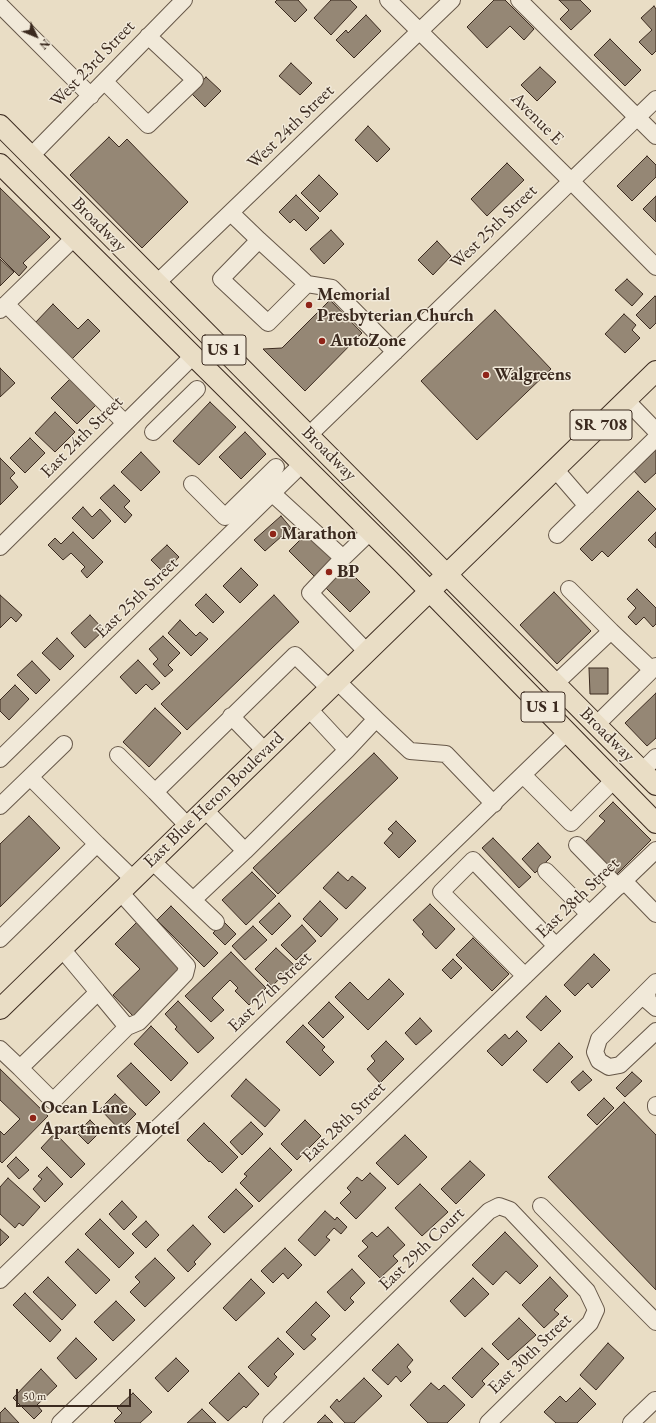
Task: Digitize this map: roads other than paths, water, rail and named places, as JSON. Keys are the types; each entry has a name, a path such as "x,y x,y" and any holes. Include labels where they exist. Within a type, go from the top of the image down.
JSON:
{"main road":[{"name":"Broadway","path":"0,125 597,724 649,764 656,785"},
{"name":"Broadway","path":"0,164 430,592 656,823"},
{"name":"SR 708","path":"430,592 656,371"},
{"name":"East Blue Heron Boulevard","path":"0,1009 430,592"}],"street":[{"name":"West 23rd Street","path":"31,156 184,0"},
{"name":"Avenue E","path":"388,0 656,267"},
{"name":"West 24th Street","path":"157,283 452,0"},
{"path":"519,0 656,136"},
{"path":"0,5 90,96"},
{"path":"105,82 148,125 195,80 148,36"},
{"name":"West 25th Street","path":"310,435 656,99"},
{"path":"231,213 307,284 332,288 395,352"},
{"path":"74,238 3,307 125,423"},
{"path":"259,240 222,279 268,323 307,284"},
{"name":"East 24th Street","path":"0,547 193,356"},
{"path":"153,432 197,389"},
{"path":"156,392 175,411"},
{"path":"626,400 656,431"},
{"path":"557,535 656,438"},
{"name":"East 25th Street","path":"0,759 302,464"},
{"path":"225,517 276,467"},
{"path":"556,469 587,506"},
{"path":"192,484 236,529"},
{"path":"273,494 343,558"},
{"path":"367,652 310,593 370,532"},
{"path":"569,589 611,630 654,668 597,724"},
{"path":"556,683 611,630"},
{"path":"155,792 295,655 376,719 410,751 446,754 494,804"},
{"path":"309,709 347,750"},
{"path":"231,716 265,751"},
{"path":"193,900 245,851 347,750 376,719"},
{"name":"East 27th Street","path":"0,1280 568,732"},
{"path":"0,806 64,744"},
{"path":"118,755 188,826"},
{"path":"523,775 571,823 614,780"},
{"path":"0,1049 53,1101 127,1027 138,1022 185,974 187,966 97,844 30,777"},
{"path":"205,810 245,851"},
{"path":"0,939 97,844"},
{"path":"577,845 656,914"},
{"name":"East 28th Street","path":"60,1423 656,850"},
{"path":"525,976 440,892 473,860 556,946"},
{"path":"152,861 216,922"},
{"path":"546,871 589,914"},
{"path":"62,949 127,1027"},
{"path":"651,987 648,1001 656,1008"},
{"path":"651,987 599,1039 595,1052 599,1061 609,1067 620,1065 656,1031"},
{"path":"20,1068 98,992"},
{"name":"East 29th Court","path":"271,1423 489,1211 499,1206 510,1210 587,1291 596,1310"},
{"path":"541,1206 656,1322"},
{"name":"East 30th Street","path":"488,1423 590,1323 596,1310"},
{"path":"631,1423 656,1400"}],"place":[{"name":"Memorial Presbyterian Church","path":"309,305"},
{"name":"AutoZone","path":"322,341"},
{"name":"Walgreens","path":"486,375"},
{"name":"Marathon","path":"273,534"},
{"name":"BP","path":"329,572"},
{"name":"Ocean Lane Apartments Motel","path":"33,1118"}]}
